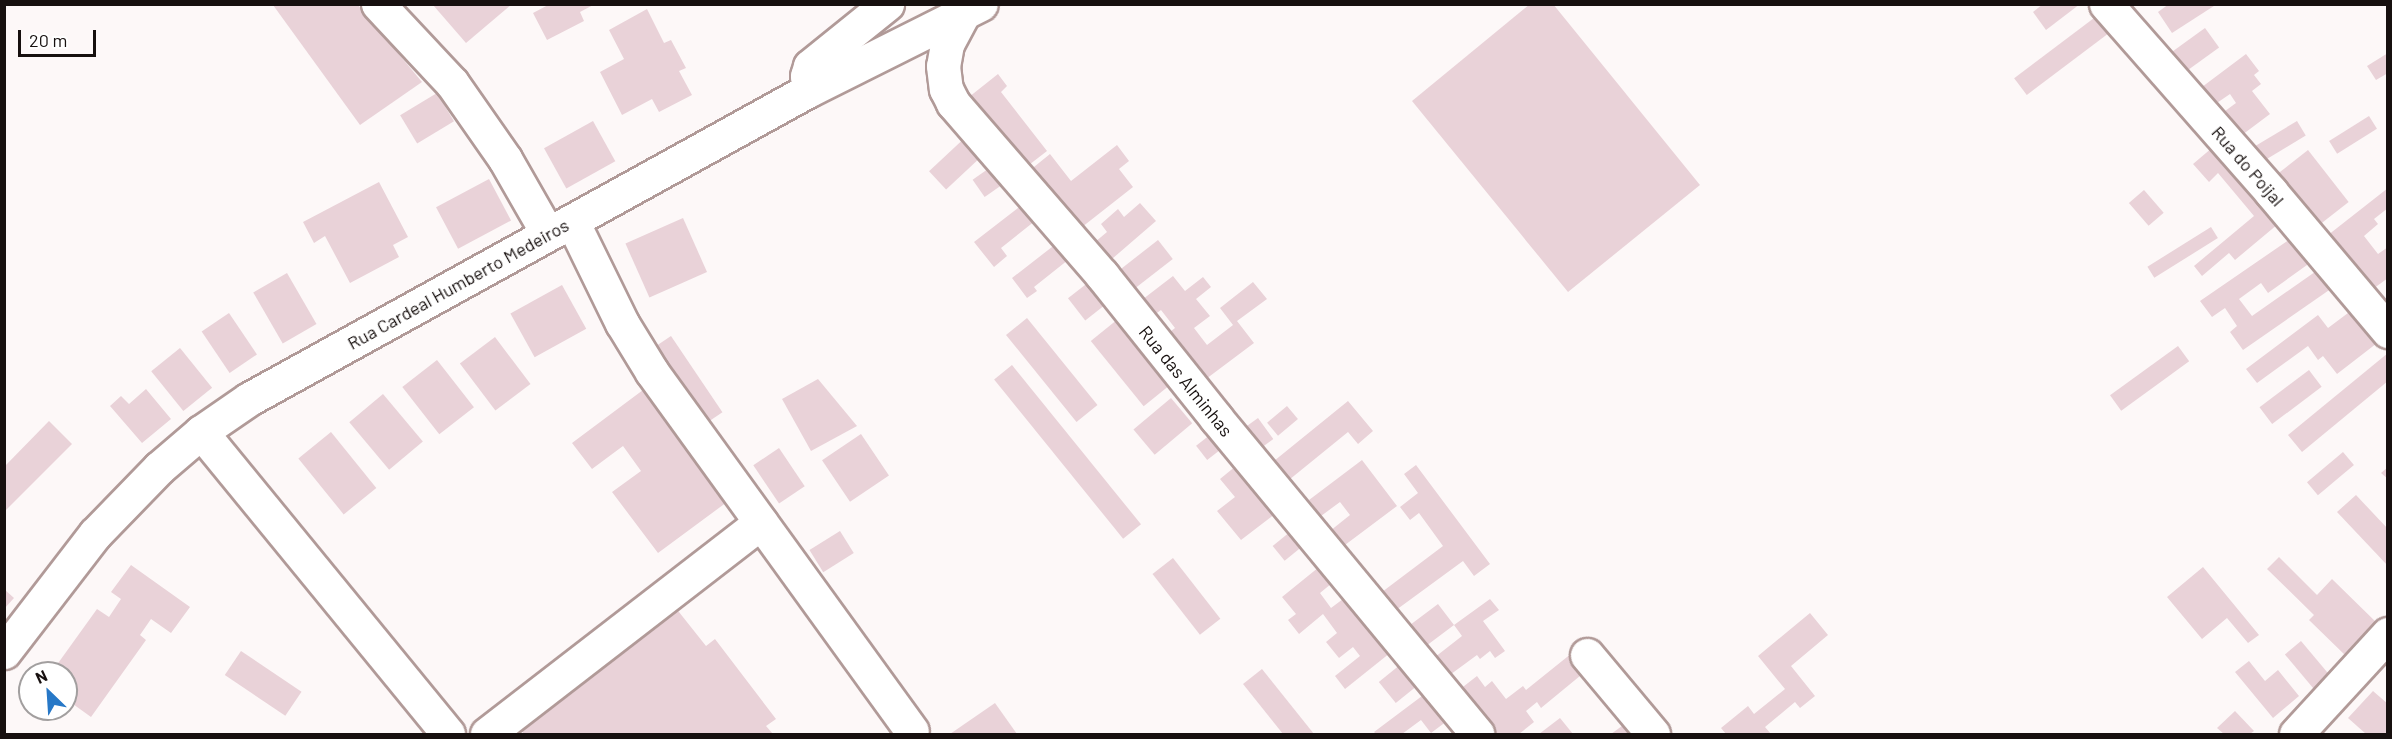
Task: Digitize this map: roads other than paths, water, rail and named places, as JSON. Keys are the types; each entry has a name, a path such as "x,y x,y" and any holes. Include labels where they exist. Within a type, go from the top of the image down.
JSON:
{"street":[{"path":"378,4 452,83 505,159 560,228 652,372 912,731"},
{"name":"Rua do Poijal","path":"2106,4 2271,192 2388,331"},
{"name":"Rua Cardeal Humberto Medeiros","path":"4,652 95,534 159,468 201,432 249,399 809,90 972,9"},
{"name":"Rua das Alminhas","path":"972,9 947,44 943,66 946,89 953,103 1102,275 1216,418 1477,735"},
{"path":"809,90 807,76 810,66 876,13 893,50"},
{"path":"201,432 448,735"},
{"path":"487,735 761,522"},
{"path":"2296,735 2388,634"},
{"path":"1587,655 1653,735"}]}
